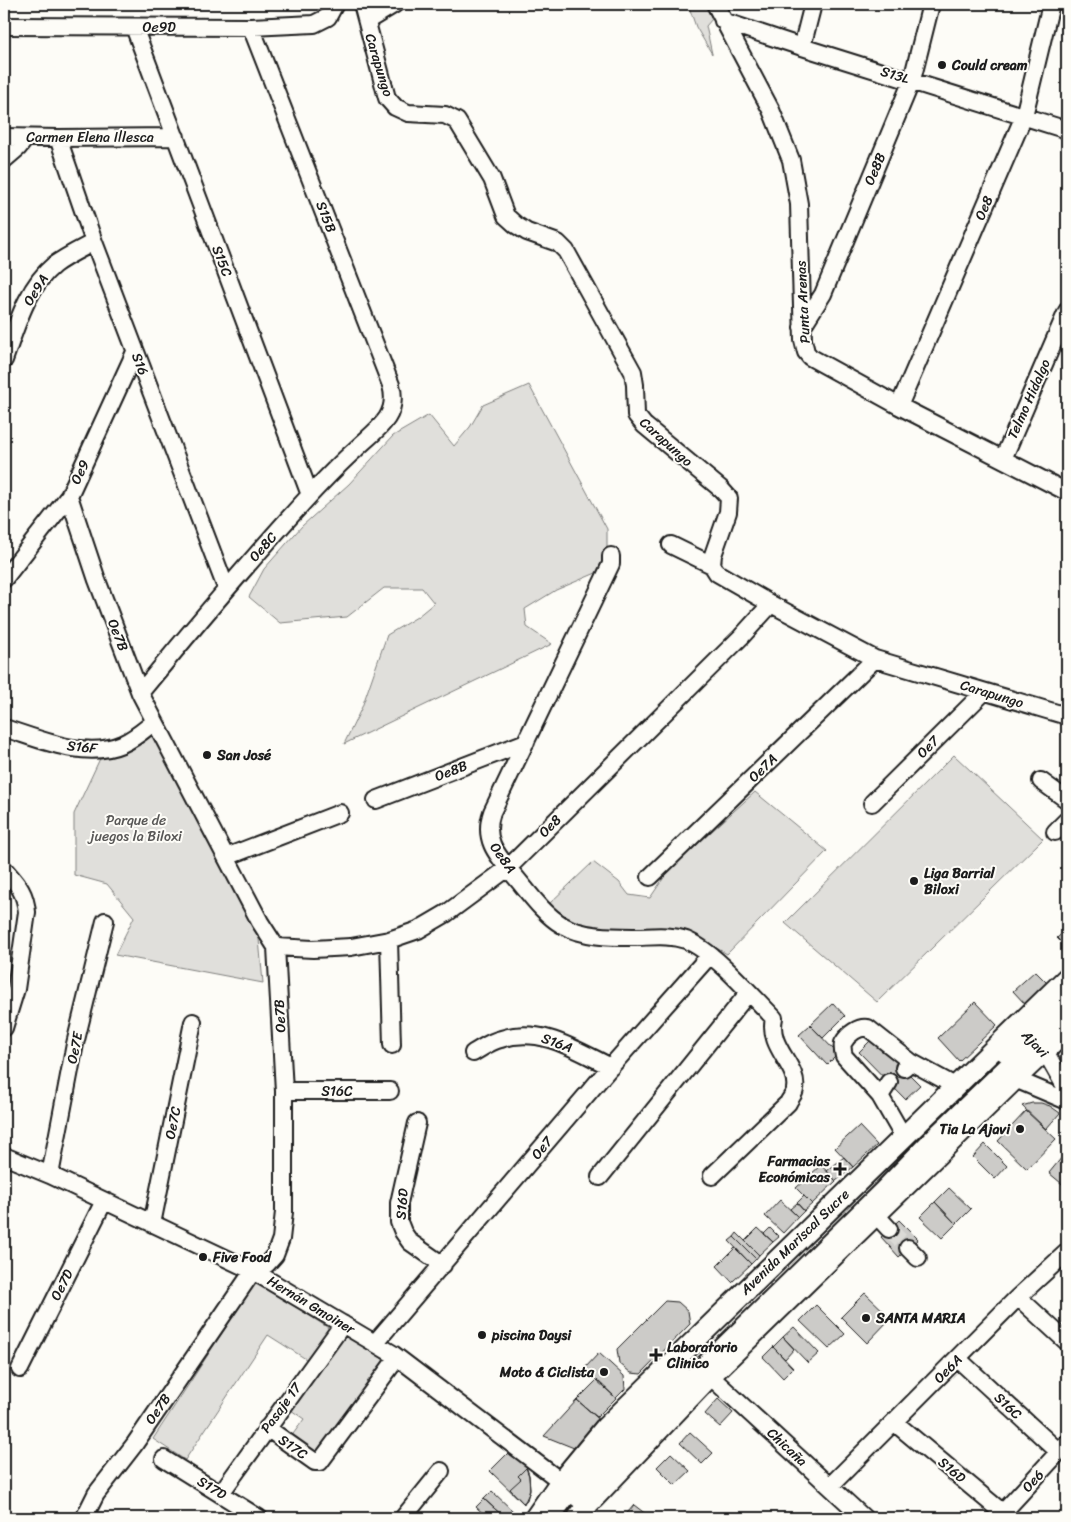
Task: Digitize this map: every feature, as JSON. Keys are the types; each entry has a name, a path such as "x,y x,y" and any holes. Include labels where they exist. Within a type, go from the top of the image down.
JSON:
{"main road":[{"name":"Avenida Mariscal Sucre","path":"535,1518 576,1498 882,1222 1001,1066 1030,1037 1067,978"},
{"name":"Avenida Mariscal Sucre","path":"576,1498 605,1428 955,1086 1001,1066 1030,1037 1067,1030"}],"street":[{"name":"Oe9D","path":"4,26 252,27 314,24 328,17 335,4"},
{"name":"Carapungo","path":"362,4 387,98 395,107 408,112 444,116 457,121 492,179 506,216 516,226 558,243 566,251 633,372 636,414 644,425 721,489 729,498 728,512 713,555 712,565 717,573 770,604 875,659 1067,716"},
{"path":"367,21 396,4"},
{"name":"Punta Arenas","path":"715,4 771,110 792,160 799,204 802,327 806,352 810,358 898,406 1067,492"},
{"path":"802,47 813,4"},
{"name":"Oe8B","path":"802,327 823,294 912,80 930,4"},
{"name":"Oe8","path":"898,406 1024,116 1051,4"},
{"name":"S13L","path":"723,21 1067,130"},
{"name":"S15C","path":"134,27 310,495"},
{"name":"S15B","path":"252,27 391,385 394,396 392,408"},
{"name":"Carmen Elena Illesca","path":"4,137 176,136"},
{"path":"4,160 26,138"},
{"name":"S16","path":"58,138 135,352 226,588"},
{"name":"Oe9A","path":"4,360 29,297 39,280 54,266 94,242"},
{"name":"Telmo Hidalgo","path":"1003,459 1067,311"},
{"name":"Oe9","path":"4,579 69,496 135,352"},
{"name":"Oe8C","path":"140,693 226,588 310,495 353,451 381,426 392,408"},
{"name":"Oe7B","path":"69,496 97,580 140,693 260,922 276,947 284,1091 284,1212 281,1239 275,1255 267,1264 254,1271 134,1445 96,1494 84,1518"},
{"path":"671,545 712,565"},
{"name":"Oe8A","path":"611,556 611,564 490,819 488,834 491,843 508,868 548,915 562,926 605,937 671,936 686,940 710,955 774,1018 774,1036 794,1078 795,1092 788,1103 712,1176"},
{"name":"Oe8","path":"276,947 313,949 389,940 418,930 447,913 508,868 741,637 770,604"},
{"name":"Oe7A","path":"650,878 875,659"},
{"name":"Oe7","path":"872,803 984,692"},
{"name":"S16F","path":"4,728 76,748 104,750 122,744 154,722"},
{"name":"Oe8B","path":"376,800 526,742"},
{"path":"1041,782 1067,800"},
{"path":"226,857 340,813"},
{"path":"1055,832 1067,820"},
{"path":"4,869 20,886 26,902 27,912 16,989 4,1028"},
{"name":"Oe7E","path":"50,1175 75,1044 105,921"},
{"path":"389,940 392,1044"},
{"name":"Oe7","path":"375,1343 611,1067 710,955"},
{"path":"600,1177 749,992"},
{"path":"1030,1037 1067,992"},
{"path":"1030,1037 1067,1008"},
{"name":"Oe7C","path":"152,1224 193,1022"},
{"path":"904,1136 880,1096 844,1056 842,1050 843,1043 856,1030 863,1027 868,1028 907,1065 955,1086"},
{"name":"S16A","path":"473,1053 499,1039 517,1035 538,1035 558,1041 611,1067"},
{"name":"Ajavi","path":"1030,1037 1067,1090"},
{"path":"563,1518 599,1455 664,1384 922,1130 1001,1066 1067,1101"},
{"path":"880,1096 889,1082"},
{"name":"S16C","path":"284,1091 390,1091"},
{"name":"S16D","path":"417,1123 399,1203 399,1222 410,1242 443,1265"},
{"name":"Hernán Gmoiner","path":"4,1156 50,1175 254,1271 375,1343 398,1358 576,1498"},
{"name":"Oe7D","path":"20,1369 104,1201"},
{"name":"Oe6A","path":"830,1486 1018,1297 1067,1252"},
{"path":"1018,1297 1067,1342"},
{"name":"Pasaje 17","path":"221,1493 343,1324"},
{"name":"S17C","path":"268,1428 315,1462 320,1462 398,1358"},
{"name":"S16C","path":"958,1359 1063,1448"},
{"name":"Chicaña","path":"710,1376 830,1486 852,1515"},
{"name":"S16D","path":"894,1422 1004,1516"},
{"name":"Oe6","path":"1004,1516 1063,1448"},
{"name":"S17D","path":"164,1459 221,1493 254,1517"},
{"path":"403,1518 441,1471"},
{"path":"550,1518 576,1498"}],"green space":[{"path":"688,4 706,4 712,19 706,26 712,54 696,27"},
{"path":"529,385 607,529 607,550 596,573 556,590 525,609 527,627 552,644 344,744 362,707 387,635 417,617 434,603 422,588 384,588 347,617 280,623 249,597 264,569 302,526 349,484 393,436 429,415 454,446 470,427 483,405"},
{"name":"Parque de juegos la Biloxi","path":"154,722 259,939 263,983 115,955 134,917 107,884 74,875 74,814 104,750"},
{"name":"Liga Barrial Biloxi","path":"954,755 1043,839 877,1002 785,923"},
{"path":"755,792 827,851 727,954 695,936 595,928 571,922 549,904 593,862 619,882 629,895 650,898 669,870"},
{"path":"256,1281 330,1329 309,1361 268,1335 185,1460 153,1439"},
{"path":"344,1331 388,1363 317,1461 288,1441 304,1419 288,1408"}],"building":[{"path":"1067,929 1067,948 1057,938"},
{"path":"1035,971 1047,983 1025,1004 1013,991"},
{"path":"975,1002 997,1025 959,1061 938,1038"},
{"path":"833,1003 845,1016 823,1038 810,1025"},
{"path":"810,1025 838,1054 827,1065 799,1035"},
{"path":"873,1038 920,1085 905,1099 859,1052"},
{"path":"1032,1103 1050,1106 1060,1113 1046,1129 1022,1106"},
{"path":"1026,1111 1056,1139 1027,1169 998,1141"},
{"path":"859,1126 877,1145 853,1167 835,1148"},
{"path":"985,1144 1007,1166 995,1179 973,1157"},
{"path":"1067,1151 1067,1188 1049,1173"},
{"name":"Farmacias Económicas","path":"844,1157 853,1167 836,1181 827,1171"},
{"path":"821,1165 836,1181 812,1204 796,1188"},
{"path":"949,1188 971,1209 956,1224 935,1202"},
{"path":"804,1196 812,1204 804,1211 797,1203"},
{"path":"780,1200 798,1217 783,1233 765,1216"},
{"path":"935,1202 956,1224 942,1238 920,1217"},
{"path":"797,1203 804,1211 798,1217 790,1209"},
{"path":"899,1220 918,1239 899,1257 881,1237"},
{"path":"758,1228 773,1242 759,1255 745,1241"},
{"path":"770,1228 779,1237 773,1242 764,1234"},
{"path":"737,1233 759,1255 756,1259 734,1237"},
{"path":"734,1237 756,1259 751,1264 729,1241"},
{"path":"735,1248 751,1264 732,1282 717,1266"},
{"name":"SANTA MARIA","path":"865,1293 891,1318 867,1343 841,1317"},
{"path":"665,1301 678,1302 688,1311 690,1324 641,1374 631,1373 619,1363 617,1349"},
{"path":"816,1305 845,1334 829,1349 800,1321"},
{"path":"794,1327 819,1353 808,1363 783,1337"},
{"path":"783,1337 794,1349 785,1359 773,1347"},
{"path":"773,1347 793,1368 783,1378 763,1357"},
{"name":"Moto & Ciclista","path":"599,1353 624,1376 625,1389 616,1398 584,1369"},
{"path":"597,1380 616,1398 597,1417 577,1400"},
{"path":"718,1399 733,1413 720,1427 705,1414"},
{"path":"577,1400 603,1423 580,1446 574,1448 544,1436"},
{"path":"690,1432 713,1453 702,1464 680,1443"},
{"path":"510,1451 526,1466 529,1475 530,1489 527,1500 523,1503 490,1471"},
{"path":"671,1453 690,1471 675,1485 657,1467"},
{"path":"526,1468 529,1476 530,1491 524,1504 510,1489 521,1479 518,1476"},
{"path":"492,1491 514,1512 508,1518 505,1518 484,1499"},
{"path":"484,1499 505,1518 488,1518 476,1507"},
{"path":"634,1505 651,1518 623,1518"}],"tunnel":[{"path":"889,1229 908,1248"}],"place":[{"name":"Could cream","path":"942,65"},
{"name":"San José","path":"207,755"},
{"name":"Liga Barrial Biloxi","path":"914,881"},
{"name":"Tia La Ajavi","path":"1020,1129"},
{"name":"Farmacias Económicas","path":"840,1169"},
{"name":"Five Food","path":"203,1257"},
{"name":"SANTA MARIA","path":"866,1318"},
{"name":"piscina Daysi","path":"482,1335"},
{"name":"Laboratorio Clinico","path":"656,1355"},
{"name":"Moto & Ciclista","path":"604,1372"}]}
